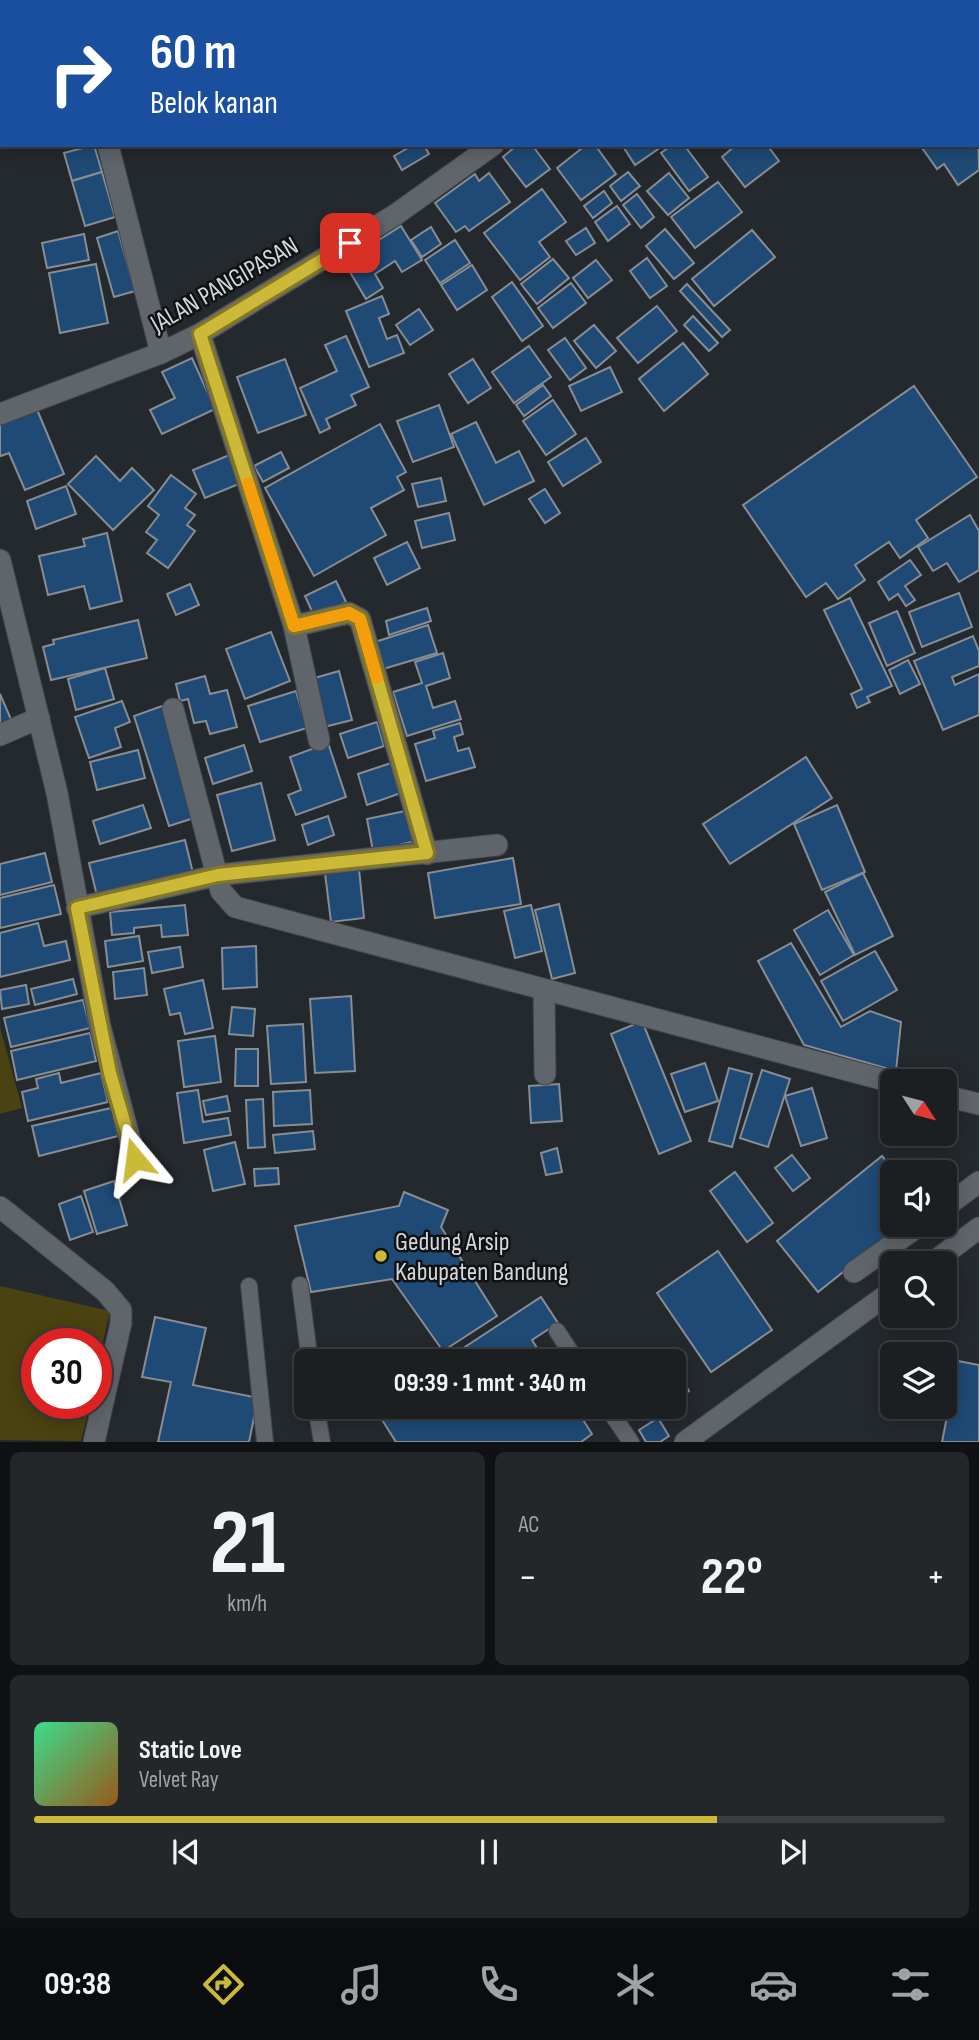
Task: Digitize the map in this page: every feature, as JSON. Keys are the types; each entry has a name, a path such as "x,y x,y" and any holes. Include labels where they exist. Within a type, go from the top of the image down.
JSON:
{"street":[{"path":"109,147 161,353"},
{"name":"JALAN PANGIPASAN","path":"0,414 161,353 200,334 394,215 490,147"},
{"path":"200,334 294,626 319,740"},
{"path":"0,560 12,618 57,793 108,1061 135,1159"},
{"path":"294,626 349,613 360,619 427,853"},
{"path":"173,709 224,897 235,907 880,1079"},
{"path":"0,736 39,718"},
{"path":"77,908 218,875 497,845"},
{"path":"544,990 545,1074"},
{"path":"957,1099 979,1104"},
{"path":"957,1198 979,1182"},
{"path":"0,1207 105,1291 121,1310 121,1323 94,1441"},
{"path":"948,1251 979,1228"},
{"path":"854,1272 903,1237"},
{"path":"689,1440 880,1300"}],"lane":[{"path":"300,1285 308,1349"},
{"path":"249,1286 265,1441"},
{"path":"557,1331 569,1349"},
{"path":"318,1419 322,1441"},
{"path":"615,1419 631,1441"}],"shaded area":[{"path":"0,1027 22,1108 0,1114"},
{"path":"0,1286 110,1311 106,1328 21,1328 21,1419 86,1419 81,1441 0,1440"}],"building":[{"path":"95,147 102,172 72,181 64,153"},
{"path":"410,147 425,147 429,154 402,170 394,156"},
{"path":"515,147 534,147 550,169 526,187 503,157"},
{"path":"583,147 596,147 616,174 581,200 557,168"},
{"path":"623,147 661,147 635,165"},
{"path":"669,147 686,147 708,177 689,191 661,153"},
{"path":"734,147 768,147 779,161 745,187 722,157"},
{"path":"921,147 978,147 979,170 958,185 944,164 937,169"},
{"path":"102,172 115,217 85,226 72,181"},
{"path":"628,172 640,186 621,201 610,186"},
{"path":"489,173 510,202 469,231 465,226 456,232 435,203 475,174 479,181"},
{"path":"669,173 689,198 668,215 647,191"},
{"path":"718,182 742,212 695,248 671,217"},
{"path":"542,189 566,222 539,242 550,257 520,280 484,233"},
{"path":"604,191 612,203 593,218 584,206"},
{"path":"637,194 654,217 641,228 623,205"},
{"path":"617,206 630,224 608,241 595,222"},
{"path":"401,226 422,260 402,272 395,261 375,274 383,288 366,299 344,262"},
{"path":"431,227 441,244 422,257 411,240"},
{"path":"586,228 595,243 576,255 566,241"},
{"path":"665,229 694,263 674,279 646,246"},
{"path":"752,230 775,257 714,306 692,279"},
{"path":"118,231 135,291 114,297 97,238"},
{"path":"84,234 89,260 47,268 42,243"},
{"path":"455,240 470,263 440,283 425,260"},
{"path":"647,258 667,286 650,298 630,271"},
{"path":"553,259 569,278 537,304 521,284"},
{"path":"596,260 612,280 588,298 573,278"},
{"path":"96,264 108,323 60,333 49,273"},
{"path":"472,265 487,290 457,310 441,285"},
{"path":"512,282 543,326 522,341 492,297"},
{"path":"571,283 586,303 553,328 538,308"},
{"path":"687,284 730,330 722,337 680,291"},
{"path":"382,296 389,314 379,318 387,339 397,335 404,353 369,367 346,311"},
{"path":"657,306 677,331 638,363 617,338"},
{"path":"419,309 433,330 410,345 396,325"},
{"path":"693,316 718,343 709,351 684,325"},
{"path":"594,325 616,351 596,368 574,341"},
{"path":"346,336 369,387 351,395 356,405 326,419 330,428 320,433 300,388 337,371 325,345"},
{"path":"565,338 586,368 570,380 548,350"},
{"path":"683,343 708,374 664,411 639,379"},
{"path":"529,346 551,377 514,403 492,372"},
{"path":"192,358 215,409 162,434 150,410 175,398 162,372"},
{"path":"285,359 306,415 258,433 237,377"},
{"path":"473,359 491,388 468,403 449,374"},
{"path":"610,367 622,392 581,411 569,386"},
{"path":"543,385 551,396 524,416 516,405"},
{"path":"914,386 977,477 916,520 928,538 900,558 889,542 855,565 865,580 838,599 826,583 806,597 743,505"},
{"path":"553,400 576,434 546,455 523,421"},
{"path":"439,405 454,447 413,462 397,421"},
{"path":"36,407 64,474 25,490 9,453 0,454 0,421"},
{"path":"476,422 496,463 519,451 534,481 484,505 451,434"},
{"path":"380,424 406,472 397,477 404,490 371,508 386,535 314,576 265,488"},
{"path":"586,438 601,462 563,486 548,462"},
{"path":"281,452 289,468 263,482 254,466"},
{"path":"234,453 246,481 205,498 193,470"},
{"path":"96,456 120,481 132,468 154,490 113,530 68,484"},
{"path":"171,475 196,494 185,508 195,515 187,525 195,531 168,568 147,553 157,540 146,532 159,515 148,506"},
{"path":"441,478 446,501 418,507 412,484"},
{"path":"66,486 76,514 36,529 27,501"},
{"path":"545,489 560,513 545,523 529,499"},
{"path":"449,513 455,540 422,548 415,521"},
{"path":"970,515 979,531 979,570 959,582 947,563 933,571 918,547"},
{"path":"107,533 122,601 90,609 84,586 48,595 39,556 85,546 83,539"},
{"path":"407,542 420,568 387,585 374,558"},
{"path":"910,560 921,575 905,586 915,600 906,606 898,594 889,600 878,582"},
{"path":"336,581 346,602 315,618 305,596"},
{"path":"190,584 199,605 176,615 167,594"},
{"path":"959,593 972,627 922,647 909,612"},
{"path":"850,598 892,686 867,697 870,702 857,708 851,694 862,689 824,610"},
{"path":"427,608 431,621 389,635 386,621"},
{"path":"897,611 915,653 887,666 869,623"},
{"path":"138,620 147,658 51,680 43,647 54,644 53,640"},
{"path":"428,625 437,653 383,669 375,642"},
{"path":"271,632 290,681 245,699 226,649"},
{"path":"973,636 979,651 979,666 952,677 955,685 979,674 979,715 943,730 914,661"},
{"path":"443,653 450,678 426,686 433,708 455,701 461,719 407,736 393,692 422,683 415,662"},
{"path":"908,660 920,684 900,694 889,670"},
{"path":"105,668 114,699 76,710 68,679"},
{"path":"339,671 352,720 324,727 311,679"},
{"path":"205,676 210,694 227,690 237,727 210,734 206,721 194,723 188,699 180,701 176,684"},
{"path":"296,691 307,728 260,742 248,706"},
{"path":"0,694 13,724 0,730"},
{"path":"122,701 130,722 115,728 121,747 89,758 75,717"},
{"path":"162,706 197,817 169,826 134,716"},
{"path":"377,722 384,746 348,758 340,734"},
{"path":"460,723 463,734 454,737 458,751 469,748 475,767 426,781 415,744 435,738 433,731"},
{"path":"328,743 346,797 296,815 288,795 301,790 290,757"},
{"path":"244,745 252,771 213,784 205,758"},
{"path":"138,750 145,778 97,790 90,762"},
{"path":"806,757 832,798 730,864 703,824"},
{"path":"394,762 404,792 367,805 358,774"},
{"path":"261,783 275,840 232,851 217,795"},
{"path":"143,805 151,828 100,844 93,821"},
{"path":"837,805 865,872 822,890 794,824"},
{"path":"410,810 416,841 373,851 367,819"},
{"path":"328,816 334,835 308,845 302,825"},
{"path":"185,840 193,873 97,896 89,863"},
{"path":"45,853 52,882 0,895 0,864"},
{"path":"513,858 521,904 435,918 428,873"},
{"path":"359,869 364,918 331,922 325,873"},
{"path":"863,873 893,936 855,955 825,892"},
{"path":"54,885 61,914 0,928 0,898"},
{"path":"559,904 575,973 552,979 535,910"},
{"path":"185,905 188,935 162,937 161,925 134,928 134,933 112,935 110,912"},
{"path":"531,905 542,951 515,958 504,911"},
{"path":"828,910 854,955 820,975 794,930"},
{"path":"38,923 44,946 66,941 70,960 0,977 0,933"},
{"path":"139,936 143,961 108,967 105,941"},
{"path":"791,943 841,1027 870,1011 901,1022 896,1069 804,1045 758,961"},
{"path":"256,946 257,987 223,989 222,948"},
{"path":"180,947 183,967 152,973 148,952"},
{"path":"875,951 897,990 843,1021 821,981"},
{"path":"144,968 147,995 115,999 113,972"},
{"path":"73,979 77,994 35,1005 31,989"},
{"path":"203,980 213,1028 185,1034 180,1013 170,1015 164,989"},
{"path":"26,985 29,1004 2,1009 0,990"},
{"path":"351,996 355,1071 315,1073 310,999"},
{"path":"83,1000 90,1028 11,1047 4,1018"},
{"path":"232,1007 255,1009 253,1036 229,1034"},
{"path":"642,1021 691,1141 659,1154 611,1034"},
{"path":"303,1024 306,1082 271,1084 267,1026"},
{"path":"90,1033 96,1061 17,1080 11,1051"},
{"path":"215,1036 221,1082 184,1087 178,1041"},
{"path":"236,1049 258,1049 258,1086 235,1086"},
{"path":"705,1063 718,1101 685,1112 671,1074"},
{"path":"729,1068 752,1074 732,1147 709,1141"},
{"path":"762,1070 790,1079 768,1147 740,1138"},
{"path":"59,1073 61,1083 101,1073 108,1102 28,1121 22,1092 38,1088 36,1079"},
{"path":"559,1084 562,1121 531,1123 529,1086"},
{"path":"812,1088 827,1138 801,1146 785,1096"},
{"path":"198,1090 203,1122 228,1118 231,1135 184,1143 177,1093"},
{"path":"310,1090 312,1124 274,1126 273,1092"},
{"path":"227,1096 230,1111 206,1115 203,1101"},
{"path":"263,1099 265,1147 248,1148 246,1100"},
{"path":"111,1108 118,1136 39,1156 32,1126"},
{"path":"313,1131 315,1149 275,1153 273,1135"},
{"path":"235,1142 245,1184 213,1191 204,1150"},
{"path":"557,1148 562,1172 546,1175 541,1153"},
{"path":"792,1155 810,1178 793,1191 775,1168"},
{"path":"882,1156 885,1160 880,1160 880,1237 887,1237 818,1292 777,1241"},
{"path":"278,1168 279,1184 255,1186 254,1169"},
{"path":"735,1172 773,1223 747,1242 710,1191"},
{"path":"114,1181 127,1225 97,1234 84,1191"},
{"name":"Gedung Arsip Kabupaten Bandung","path":"404,1192 448,1210 441,1227 497,1316 446,1349 442,1349 392,1279 311,1292 295,1226 399,1206"},
{"path":"81,1196 93,1232 70,1240 59,1204"},
{"path":"718,1251 772,1330 711,1372 657,1293"},
{"path":"541,1297 558,1323 532,1340 538,1349 462,1349"},
{"path":"155,1317 206,1328 193,1385 258,1398 249,1442 158,1442 171,1382 142,1377"},
{"path":"958,1361 979,1365 979,1442 942,1442 947,1419 957,1419"},
{"path":"382,1419 583,1419 592,1434 581,1442 396,1442"},
{"path":"659,1419 669,1436 660,1442 646,1442 639,1430"}],"slow traffic":[{"path":"248,483 294,626 349,613 356,615 360,619 377,678"}],"place":[{"name":"Gedung Arsip Kabupaten Bandung","path":"381,1256"}],"route":[{"path":"135,1159 110,1073 77,908 218,875 427,853 360,619 349,613 294,626 200,334 350,243"}]}
